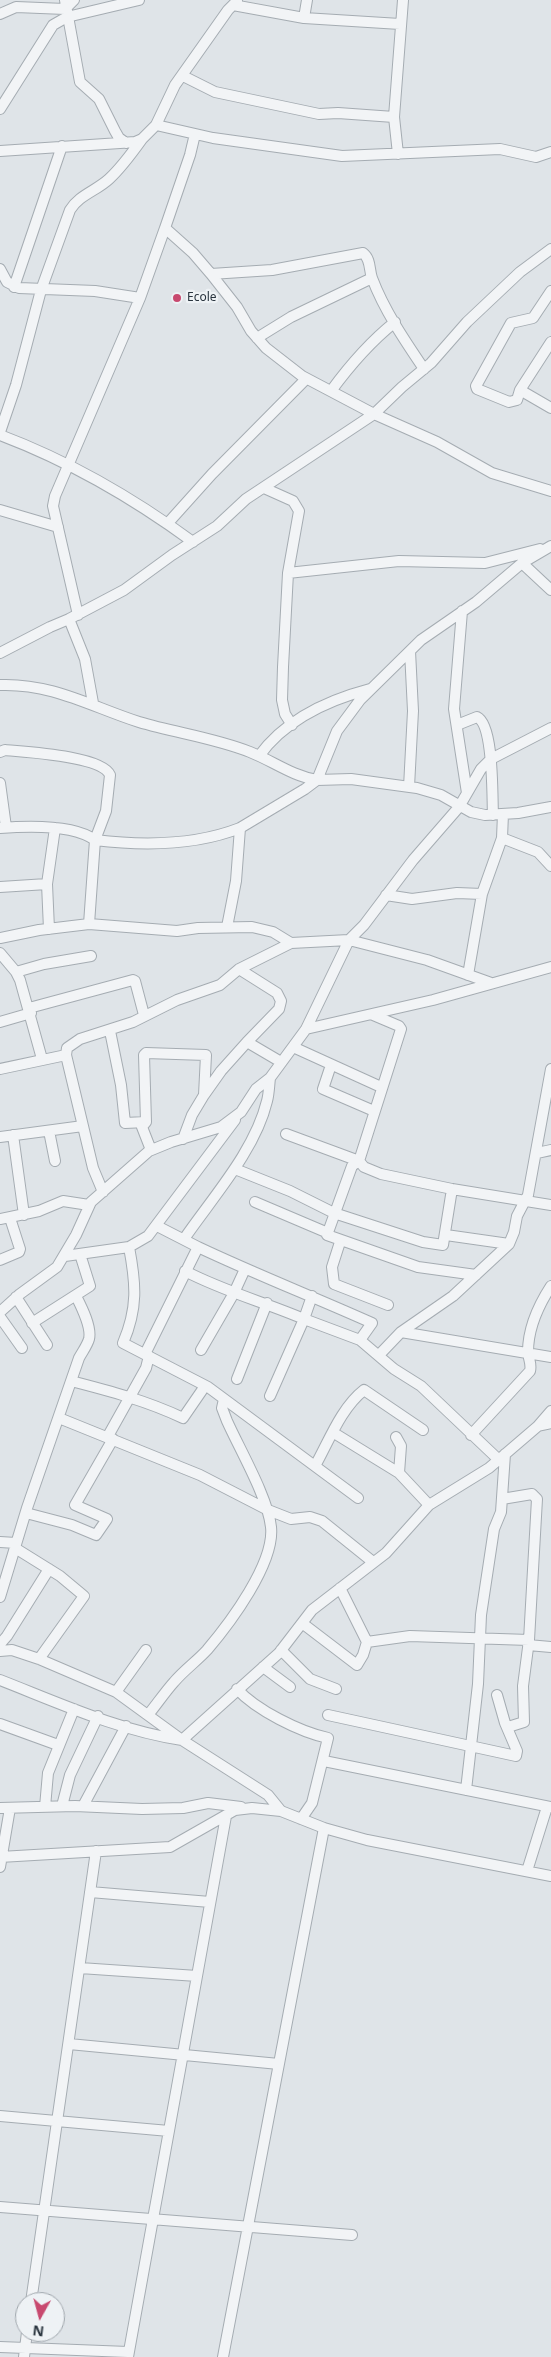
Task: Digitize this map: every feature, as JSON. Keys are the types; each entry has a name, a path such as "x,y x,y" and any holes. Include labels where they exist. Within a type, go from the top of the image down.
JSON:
{"street":[{"path":"0,109 53,25 74,0"},
{"path":"0,14 16,7 66,9 139,0"},
{"path":"304,18 307,0"},
{"path":"398,154 394,117 403,0"},
{"path":"193,542 146,508 67,464 0,434 16,385 41,290 70,210 76,200 96,190 109,178 156,125 175,85 235,3 304,18 400,24"},
{"path":"66,9 80,82 99,99 115,132 126,143"},
{"path":"183,76 215,92 319,114 338,113 394,117"},
{"path":"156,125 195,134 342,156 500,149 536,156 551,152"},
{"path":"93,703 85,659 74,617 53,506 67,464 140,298 190,155 195,134"},
{"path":"0,151 126,143 142,139"},
{"path":"14,287 62,146"},
{"path":"165,228 193,253 211,274 237,307 251,331 266,348 306,379 374,414 437,442 492,473 551,491"},
{"path":"0,653 124,590 217,526 246,499 374,414 424,369 467,322 520,272 551,250"},
{"path":"211,274 272,270 358,253 366,256 372,278 395,322 424,369"},
{"path":"0,269 7,282 14,287 41,290 95,291 140,298"},
{"path":"258,338 291,317 372,278"},
{"path":"551,291 533,318 511,323 476,383 478,389 509,402 517,400 520,390 551,342"},
{"path":"331,391 347,368 374,339 395,322"},
{"path":"168,523 212,474 306,379"},
{"path":"520,390 551,408"},
{"path":"264,488 293,501 300,511 288,573 282,700 285,714 292,725"},
{"path":"0,510 58,527"},
{"path":"0,783 3,828 55,828 84,834 95,840 132,844 205,840 240,828 305,790 317,780 337,731 360,700 421,640 462,611 522,563 551,546 486,562 399,561 288,573"},
{"path":"522,563 551,590"},
{"path":"462,611 455,702 467,793"},
{"path":"409,787 413,710 410,651"},
{"path":"0,685 12,684 56,691 138,721 259,756 295,774 317,780 351,779 409,787 441,795 459,807 471,812 498,814 551,807"},
{"path":"259,756 274,737 292,725 340,697 371,689"},
{"path":"457,725 477,717 485,725 502,838 482,894 468,975"},
{"path":"65,1256 129,1248 141,1241 157,1226 241,1112 256,1088 270,1078 306,1029 349,940 364,925 413,860 459,807 477,775 491,759 551,728"},
{"path":"0,752 6,750 79,760 103,766 108,770 110,774 106,811 95,840 89,924"},
{"path":"49,929 47,884 55,828"},
{"path":"226,927 236,882 240,828"},
{"path":"502,838 538,852 551,866"},
{"path":"0,887 47,884"},
{"path":"386,894 412,899 457,893 482,894"},
{"path":"0,938 89,924 177,931 226,927 263,928 291,943"},
{"path":"103,1192 97,1180 66,1055 67,1048 80,1039 110,1031 177,1000 220,985 239,969 291,943 349,940 427,960 492,983"},
{"path":"0,953 16,972 30,1011 42,1059"},
{"path":"16,972 44,964 91,956"},
{"path":"306,1029 373,1015 551,967"},
{"path":"183,1138 192,1115 221,1070 279,1009 281,1001 277,994 239,969"},
{"path":"0,1022 133,980 135,981 144,1015"},
{"path":"373,1015 399,1026 401,1029 381,1086 359,1161 352,1166 334,1213 328,1238 418,1267 476,1276"},
{"path":"110,1031 121,1085 125,1123 146,1122"},
{"path":"247,1042 281,1062"},
{"path":"293,1047 381,1086"},
{"path":"151,1150 142,1127 146,1122 144,1055 146,1053 206,1055 204,1095"},
{"path":"0,1069 66,1055"},
{"path":"331,1065 322,1086 323,1089 374,1111"},
{"path":"379,1355 401,1332 453,1296 509,1244 514,1232 517,1216 526,1201 537,1153 551,1069"},
{"path":"184,1239 234,1169 256,1129 267,1101 270,1078"},
{"path":"0,1312 14,1299 57,1267 65,1256 89,1205 151,1150 221,1127 241,1112"},
{"path":"0,1137 83,1126"},
{"path":"50,1130 55,1161"},
{"path":"286,1134 359,1161 364,1167 381,1174 551,1205"},
{"path":"13,1135 24,1215"},
{"path":"537,1153 551,1150"},
{"path":"234,1169 290,1190 334,1213 423,1242 443,1245 452,1188"},
{"path":"0,1260 19,1252 20,1249 5,1219 24,1215 63,1201 89,1205"},
{"path":"255,1202 328,1232"},
{"path":"157,1226 245,1269 372,1323 360,1340"},
{"path":"446,1235 509,1244"},
{"path":"340,1242 332,1268 334,1284 388,1305"},
{"path":"26,1513 72,1525 96,1535 107,1519 75,1505 110,1438 128,1396 146,1368 147,1355 198,1246"},
{"path":"129,1248 135,1280 135,1301 132,1320 123,1343 205,1386 358,1498"},
{"path":"32,1323 90,1286 80,1254"},
{"path":"201,1350 234,1293 245,1269"},
{"path":"185,1271 234,1293 267,1303 360,1340 394,1369 421,1386 471,1435 502,1457"},
{"path":"471,1435 530,1370 528,1354 530,1329 540,1304 551,1286"},
{"path":"0,1596 2,1580 71,1381 90,1333 82,1307 76,1296"},
{"path":"270,1396 304,1319 312,1296"},
{"path":"0,1303 14,1299"},
{"path":"14,1299 47,1345"},
{"path":"236,1379 246,1359 267,1303"},
{"path":"0,1317 22,1348"},
{"path":"401,1332 551,1357"},
{"path":"71,1381 128,1396 160,1407 183,1418 205,1386"},
{"path":"315,1466 356,1396 364,1390 423,1430"},
{"path":"148,1715 172,1683 206,1651 232,1618 256,1578 269,1550 272,1528 268,1510 227,1421 222,1408 224,1400"},
{"path":"182,1740 281,1650 312,1610 386,1553 429,1505 502,1457 538,1426 551,1411"},
{"path":"59,1418 200,1475 268,1510 291,1519 310,1517 322,1521 373,1562"},
{"path":"538,1426 551,1424"},
{"path":"334,1433 399,1473 429,1505"},
{"path":"396,1437 401,1446 399,1473"},
{"path":"466,1790 478,1684 487,1565 494,1528 500,1517 502,1499 502,1457"},
{"path":"502,1499 532,1494 537,1499 524,1686 524,1722 508,1727"},
{"path":"0,1542 15,1546 84,1596 39,1660"},
{"path":"0,1644 49,1569"},
{"path":"302,1623 356,1665 363,1655 367,1642 340,1588"},
{"path":"367,1642 410,1636 480,1638 528,1642 551,1648"},
{"path":"0,1651 12,1650 116,1692 182,1740 268,1795 281,1810"},
{"path":"116,1692 146,1650"},
{"path":"281,1650 310,1679 336,1690"},
{"path":"263,1666 290,1687"},
{"path":"0,1680 126,1726 182,1740"},
{"path":"237,1689 256,1707 311,1734 328,1738 312,1803 302,1819"},
{"path":"328,1715 516,1756 517,1751 497,1695"},
{"path":"45,1807 48,1773 74,1708"},
{"path":"62,1806 70,1775 98,1716"},
{"path":"0,1724 58,1746"},
{"path":"84,1806 126,1726"},
{"path":"324,1760 549,1807 527,1870"},
{"path":"252,1808 235,1810 170,1847 96,1851 1,1860 5,1808 62,1806 142,1809 183,1808 208,1803 281,1810 324,1828 367,1840 551,1876"},
{"path":"0,2347 24,2353 128,2355 226,1816"},
{"path":"226,2354 248,2226 324,1828"},
{"path":"33,2292 96,1851"},
{"path":"90,1892 210,1902"},
{"path":"80,1968 197,1976"},
{"path":"69,2044 279,2064"},
{"path":"0,2116 169,2131"},
{"path":"0,2207 352,2234"}],"place":[{"name":"Ecole","path":"177,298"}]}
